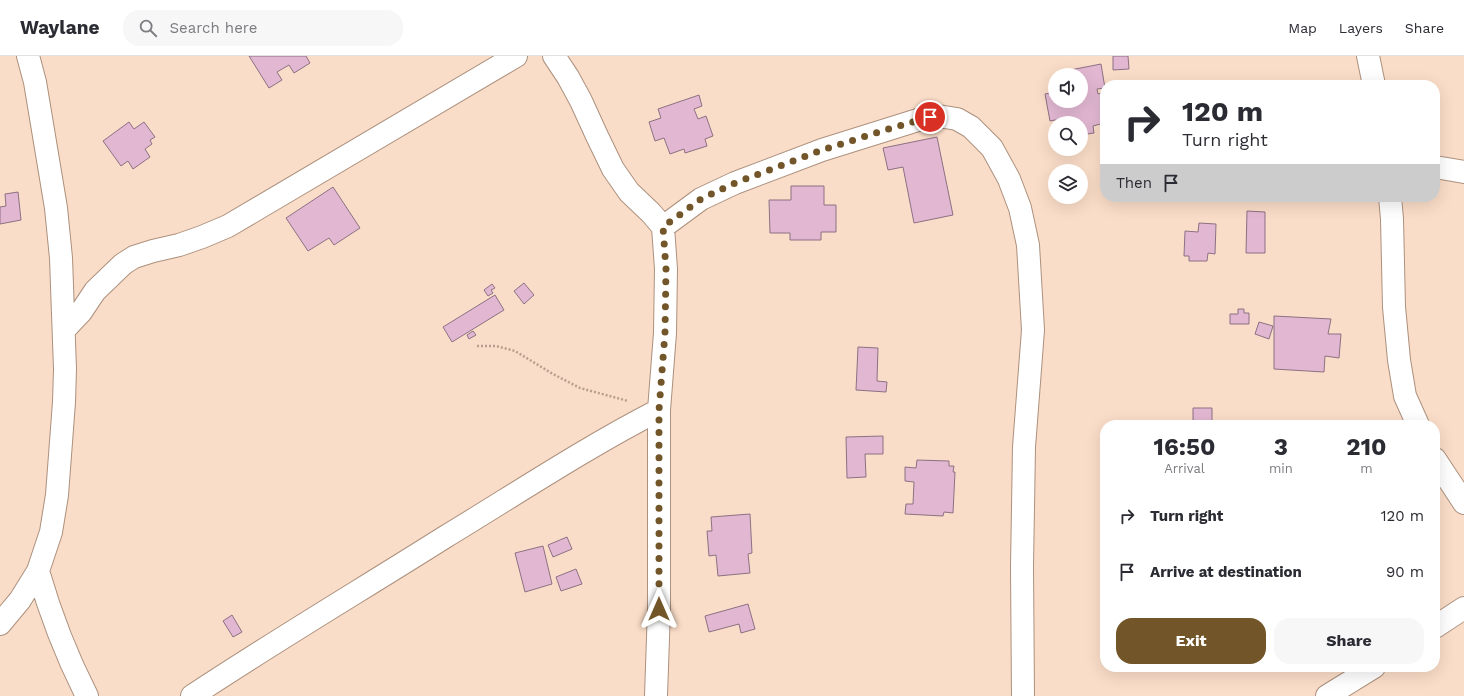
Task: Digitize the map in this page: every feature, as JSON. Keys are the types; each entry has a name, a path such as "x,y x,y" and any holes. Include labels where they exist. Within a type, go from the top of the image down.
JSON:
{"street":[{"path":"0,624 20,600 38,572 51,532 57,495 64,395 65,369 62,258 56,208 35,82 28,56"},
{"path":"64,330 109,276 134,257 184,243 228,226 516,56"},
{"path":"554,56 568,76 613,169 629,192 663,227 666,269 665,333 655,413 659,609 656,696"},
{"path":"1368,56 1373,80"},
{"path":"663,227 701,199 735,183 822,150 921,119 938,116 957,119 971,127 992,148 1009,179 1020,208 1028,245 1031,284 1033,330 1024,455 1022,567 1023,696"},
{"path":"1440,168 1464,172"},
{"path":"1390,202 1394,308 1399,360 1406,396 1416,420"},
{"path":"192,696 260,652 486,512 619,432 655,413"},
{"path":"1440,467 1464,503"},
{"path":"38,572 61,642 87,696"},
{"path":"1440,624 1464,608"},
{"path":"1326,696 1366,672"}],"path":[{"path":"476,346 496,346 515,351 580,388 638,404 655,413"}],"building":[{"path":"249,56 306,56 310,63 294,73 289,65 277,72 282,80 269,88"},
{"path":"1113,56 1128,56 1129,69 1113,70"},
{"path":"1101,64 1104,80 1100,80 1100,89 1097,89 1098,94 1100,93 1100,124 1093,126 1094,133 1088,134 1088,116 1049,116 1045,94 1048,93 1048,108 1088,108 1088,68 1080,68"},
{"path":"699,95 702,106 694,109 698,119 706,116 713,136 705,139 707,146 685,153 684,149 670,154 664,138 655,141 649,122 661,118 658,109"},
{"path":"129,122 134,129 144,122 155,137 150,140 152,144 145,149 150,157 133,169 128,161 121,166 103,141"},
{"path":"937,137 953,215 914,223 903,167 888,170 883,148"},
{"path":"791,186 824,186 824,205 836,205 836,232 821,232 821,240 790,240 790,233 770,233 769,200 791,200"},
{"path":"333,187 360,228 334,245 329,238 308,251 286,218"},
{"path":"18,192 21,220 0,224 0,207 6,206 5,194"},
{"path":"1247,211 1265,212 1265,253 1246,253"},
{"path":"1199,223 1216,224 1215,254 1208,253 1207,261 1189,261 1189,256 1184,256 1185,231 1198,232"},
{"path":"524,283 534,295 524,304 514,291"},
{"path":"492,284 495,288 491,290 493,293 488,296 484,290"},
{"path":"495,295 504,310 452,342 443,327"},
{"path":"1238,309 1244,309 1244,313 1249,313 1249,324 1230,324 1230,314 1238,314"},
{"path":"1274,316 1331,319 1328,334 1341,334 1339,358 1325,356 1324,372 1274,369"},
{"path":"1259,322 1273,326 1269,339 1255,334"},
{"path":"473,331 476,335 469,339 467,335"},
{"path":"858,347 878,348 877,381 887,382 886,392 856,390"},
{"path":"1193,408 1212,408 1212,420 1193,420"},
{"path":"883,436 883,454 865,454 866,477 847,478 846,437"},
{"path":"917,460 949,461 949,466 954,466 953,513 944,512 943,516 905,514 906,504 913,504 914,482 905,481 905,467 916,468"},
{"path":"750,514 752,553 748,554 750,573 718,576 716,555 709,556 707,531 712,531 711,517"},
{"path":"567,537 572,549 553,557 548,545"},
{"path":"543,546 552,584 525,592 515,553"},
{"path":"576,569 582,584 561,591 556,577"},
{"path":"748,604 755,629 741,633 739,624 709,632 705,616"},
{"path":"232,615 242,632 233,637 223,621"}],"route":[{"path":"659,609 659,410 665,333 666,269 663,227 701,199 735,183 822,150 930,117"}]}
